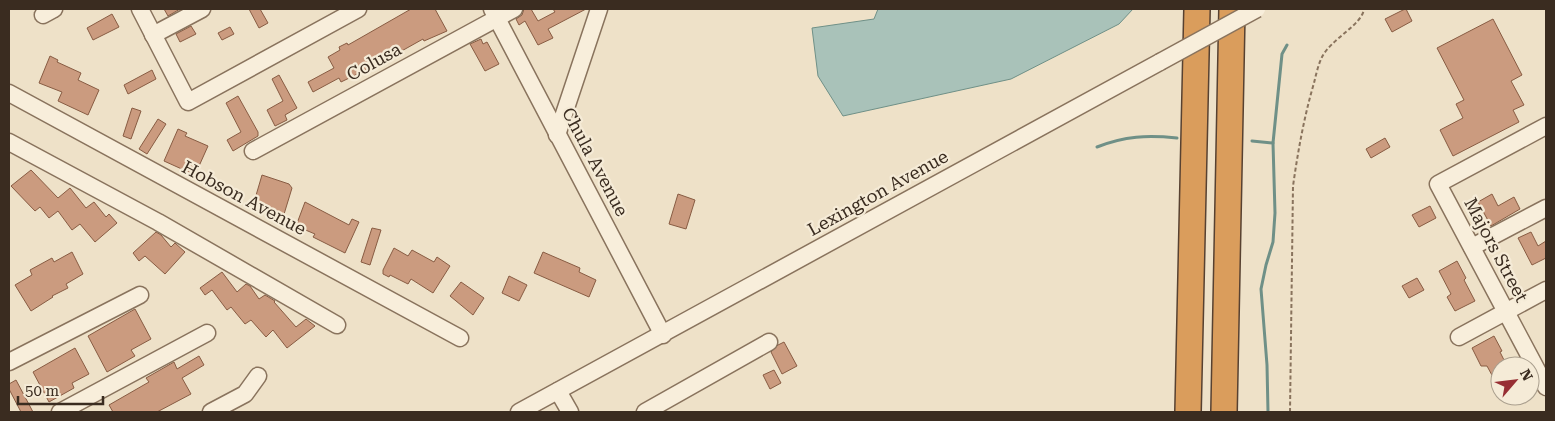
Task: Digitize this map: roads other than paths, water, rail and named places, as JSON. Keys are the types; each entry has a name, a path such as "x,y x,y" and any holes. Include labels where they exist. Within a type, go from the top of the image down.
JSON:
{"highway":[{"path":"1188,412 1197,9"},
{"path":"1224,412 1232,9"}],"street":[{"path":"140,9 188,102 358,9"},
{"path":"153,35 202,9"},
{"name":"Colusa","path":"253,151 495,13 514,9"},
{"path":"557,135 599,9"},
{"name":"Lexington Avenue","path":"519,412 1257,9"},
{"name":"Chula Avenue","path":"495,13 557,135 634,276 663,335"},
{"name":"Hobson Avenue","path":"9,94 460,338"},
{"name":"Majors Street","path":"1544,378 1506,312 1438,184 1546,126"},
{"path":"9,142 158,222 338,325"},
{"path":"1472,248 1546,208"},
{"path":"1459,337 1546,290"},
{"path":"9,362 140,295"},
{"path":"60,412 207,333"},
{"path":"645,412 769,342"},
{"path":"211,412 245,394 258,376"},
{"path":"558,391 570,412"}],"water":[{"path":"878,9 1133,9 1119,24 1011,79 843,116 818,76 812,28 874,19"}],"waterway":[{"path":"1268,412 1267,365 1261,289 1273,242 1275,213 1273,143 1282,54 1287,45"},
{"path":"1097,147 1136,137 1177,138"},
{"path":"1252,141 1273,143"}]}
